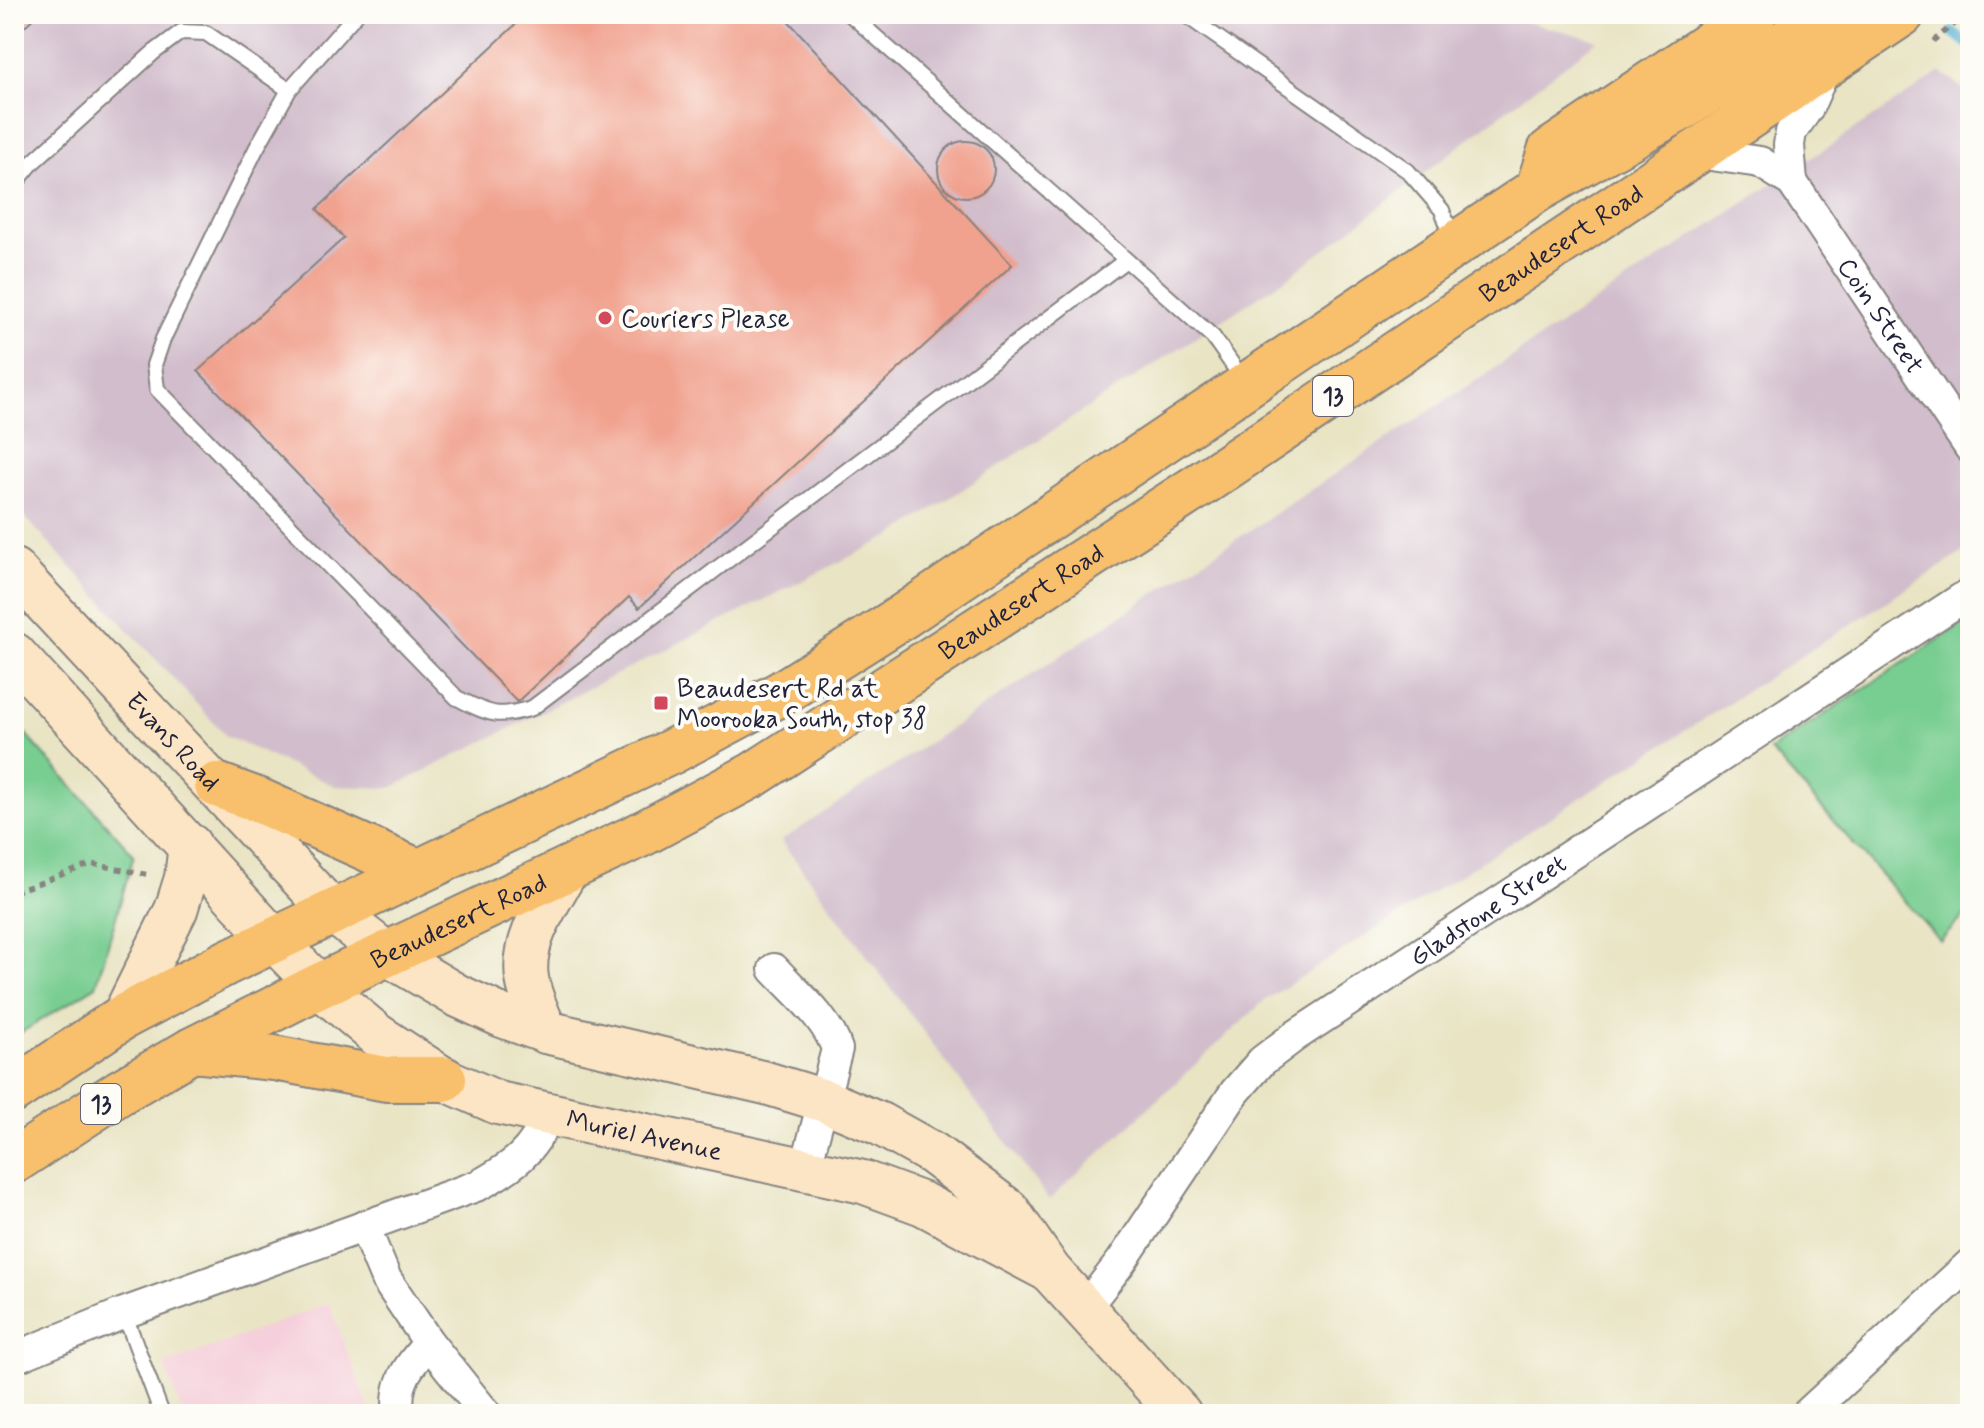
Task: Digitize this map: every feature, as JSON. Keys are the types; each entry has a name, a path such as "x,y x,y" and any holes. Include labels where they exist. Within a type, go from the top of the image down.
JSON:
{"highway":[{"path":"1538,189 1550,151 1754,14"},
{"name":"Beaudesert Road","path":"14,1090 123,1017 332,911 660,758 780,694 902,617 1538,189 1830,39 1902,14"},
{"name":"Beaudesert Road","path":"14,1161 120,1092 192,1050 319,986 642,834 753,775 969,637 1697,153 1830,39"},
{"path":"217,785 417,871"},
{"path":"192,1050 274,1058 386,1079 444,1079"}],"main road":[{"name":"Evans Road","path":"14,570 332,911"},
{"path":"14,654 274,940"},
{"path":"123,1017 176,910 186,878 190,845"},
{"path":"546,1032 527,977 528,953 533,932 568,868"},
{"name":"Muriel Avenue","path":"332,911 387,954 456,995 502,1016 546,1032 766,1083 825,1101 880,1124 932,1153 1008,1210 1050,1271 1180,1414"},
{"name":"Muriel Avenue","path":"274,940 319,986 377,1035 444,1079 498,1103 863,1182 923,1204 1050,1271"}],"street":[{"path":"1792,182 1791,132 1808,108 1830,39"},
{"name":"Coin Street","path":"1697,153 1760,162 1792,182 1970,448"},
{"name":"Gladstone Street","path":"1085,1308 1121,1262 1235,1092 1262,1061 1308,1027 1970,593"},
{"path":"774,969 819,1018 837,1049 805,1170"},
{"path":"14,1358 124,1313 479,1185 508,1169 530,1149 548,1115"},
{"path":"364,1226 386,1279 429,1343 486,1414"},
{"path":"1807,1414 1970,1264"},
{"path":"399,1414 399,1384 407,1367 429,1343"}],"lane":[{"path":"356,14 289,90 256,149 163,339 154,365 157,389 457,698 491,715 509,715 532,708 1126,260"},
{"path":"850,14 1213,337 1247,386"},
{"path":"1184,14 1408,171 1442,210 1456,246"},
{"path":"14,185 33,162 153,53 181,32 206,33 289,90"},
{"path":"124,1313 162,1414"}],"path":[{"path":"14,892 92,864 159,877"}],"shaded area":[{"path":"14,14 1495,14 1598,40 1290,276 893,535 391,788 335,786 226,736 14,505"},
{"path":"1941,72 1970,94 1970,548 1264,1001 1049,1200 781,841"},
{"path":"329,1303 371,1413 183,1414 164,1365"}],"green space":[{"path":"1970,619 1970,910 1940,941 1770,750"},
{"path":"14,721 134,855 96,986 14,1037"}],"building":[{"path":"14,14 38,14 14,36"},
{"name":"Couriers Please","path":"527,14 782,14 1012,265 639,608 629,597 517,702 198,371 344,238 317,209"},
{"path":"966,141 986,149 994,169 986,189 966,197 946,189 938,169 946,149"}],"waterway":[{"path":"1952,32 1970,46"}],"place":[{"name":"Couriers Please","path":"605,318"},
{"name":"Beaudesert Rd at Moorooka South, stop 38","path":"661,703"}]}
